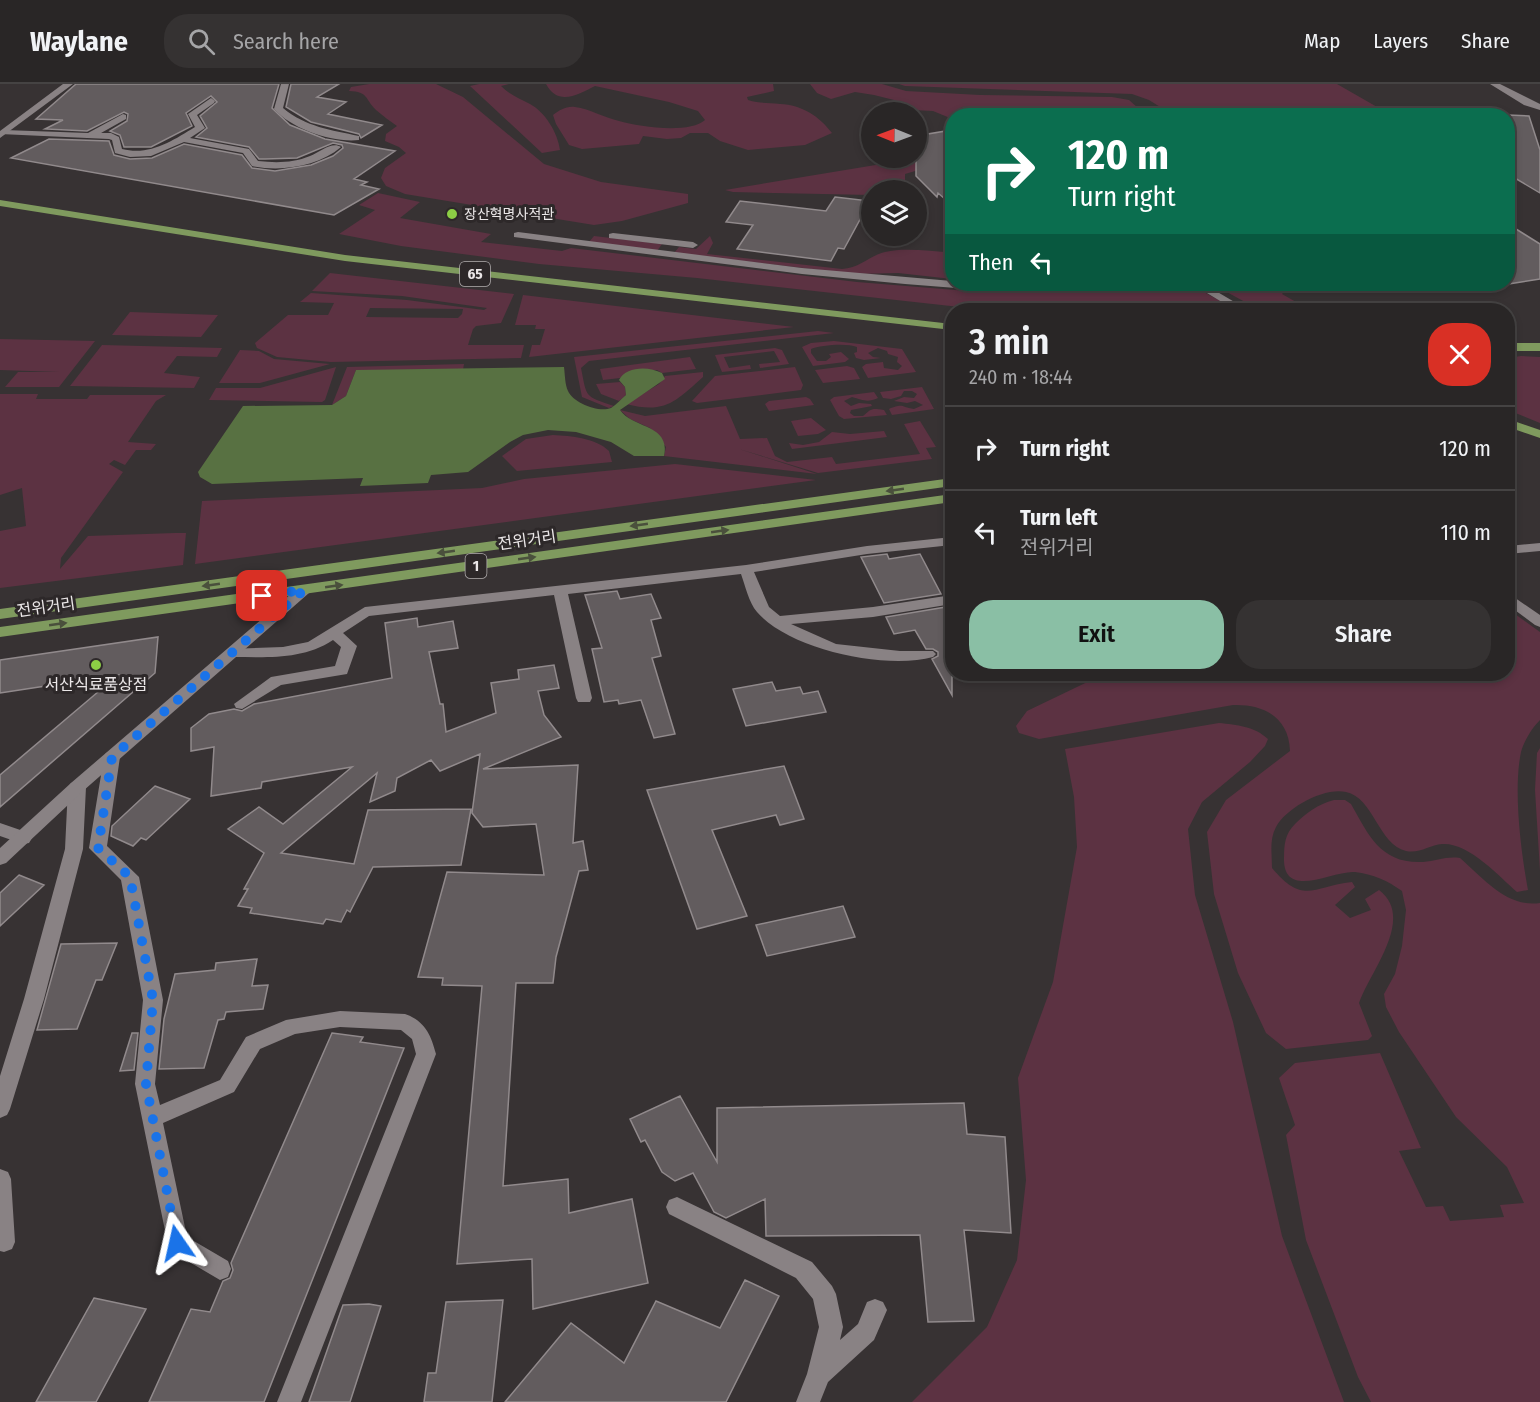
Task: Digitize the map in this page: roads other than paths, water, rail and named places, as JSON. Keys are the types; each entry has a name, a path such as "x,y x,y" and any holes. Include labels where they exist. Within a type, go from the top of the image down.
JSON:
{"main road":[{"name":"65","path":"0,202 345,258 945,326"},
{"path":"1515,347 1540,347"},
{"path":"1515,425 1540,434"},
{"name":"전위거리","path":"0,614 945,483"},
{"name":"전위거리","path":"0,632 945,499"}],"street":[{"path":"1,131 12,126 69,84"},
{"path":"285,84 278,109 291,122 327,134 356,138"},
{"path":"1494,84 1527,103 1540,107"},
{"path":"1,131 111,136 116,139 117,151 144,156 159,153 200,128 192,114 211,101"},
{"path":"279,103 297,110"},
{"path":"89,136 123,117"},
{"path":"182,139 246,151 255,164 279,167 309,162 336,147"},
{"path":"571,242 581,233 693,245"},
{"path":"518,235 802,271 945,285"},
{"path":"1209,291 1230,303"},
{"path":"234,652 283,652 313,646 365,612 746,569 867,550 945,542"},
{"path":"1515,549 1540,547"},
{"path":"746,569 762,609 787,629 833,649 900,656 928,654"},
{"path":"0,858 304,590"},
{"path":"560,590 584,698"},
{"path":"777,621 873,612 945,600"},
{"path":"1515,603 1540,622"},
{"path":"242,704 278,681 342,670 349,646 334,633"},
{"path":"112,757 98,848 130,877 153,1000 146,1084 177,1243 219,1269"},
{"path":"0,1109 34,999 74,849 77,788"},
{"path":"0,829 23,838"},
{"path":"152,1118 227,1086 253,1043 292,1026 340,1019 405,1022 421,1035 426,1054 289,1402"},
{"path":"0,1179 4,1242"},
{"path":"677,1207 804,1270 824,1294 831,1327 819,1374 808,1402"},
{"path":"819,1374 866,1332 875,1310"}],"place":[{"name":"장산혁명사적관","path":"452,214"},
{"name":"서산식료품상점","path":"96,665"}]}
